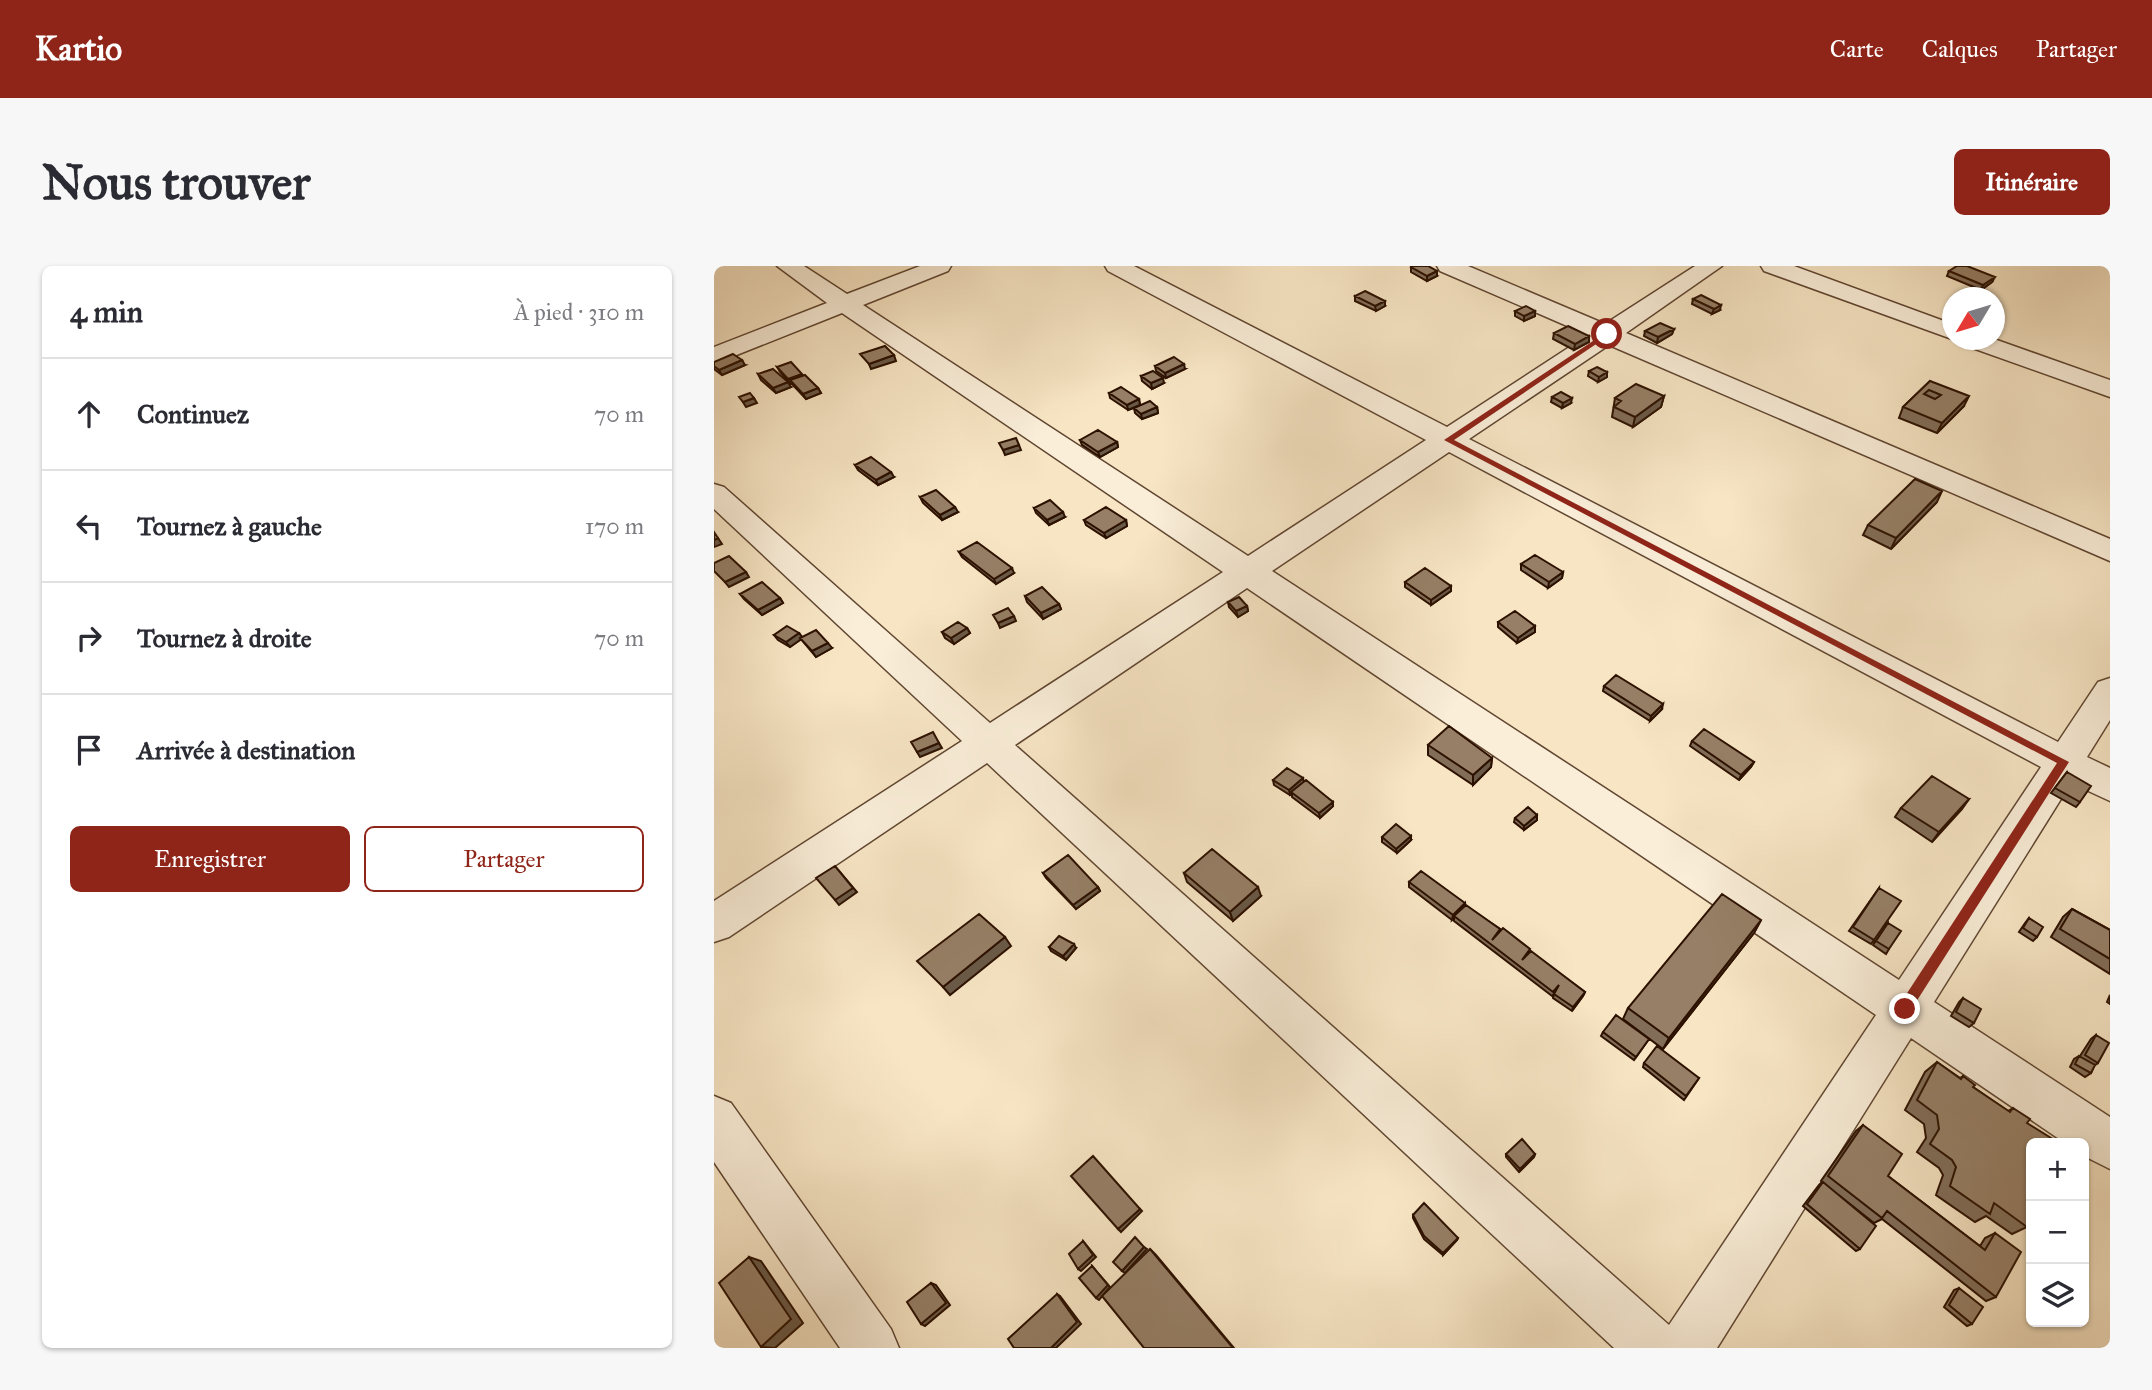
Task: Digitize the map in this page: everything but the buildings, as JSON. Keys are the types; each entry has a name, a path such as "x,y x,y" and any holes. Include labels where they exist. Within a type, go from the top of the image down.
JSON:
{"street":[{"path":"789,266 2110,1145"},
{"path":"714,356 940,266"},
{"path":"1116,266 2110,786"},
{"path":"1448,266 2110,551"},
{"path":"714,924 1711,266"},
{"path":"1772,266 1942,328"},
{"path":"2001,350 2110,389"},
{"path":"714,492 1654,1348"},
{"path":"1686,1348 2110,691"},
{"path":"714,1120 872,1348"}],"route":[{"path":"1607,334 1448,440 2064,762 1905,1009"}]}
